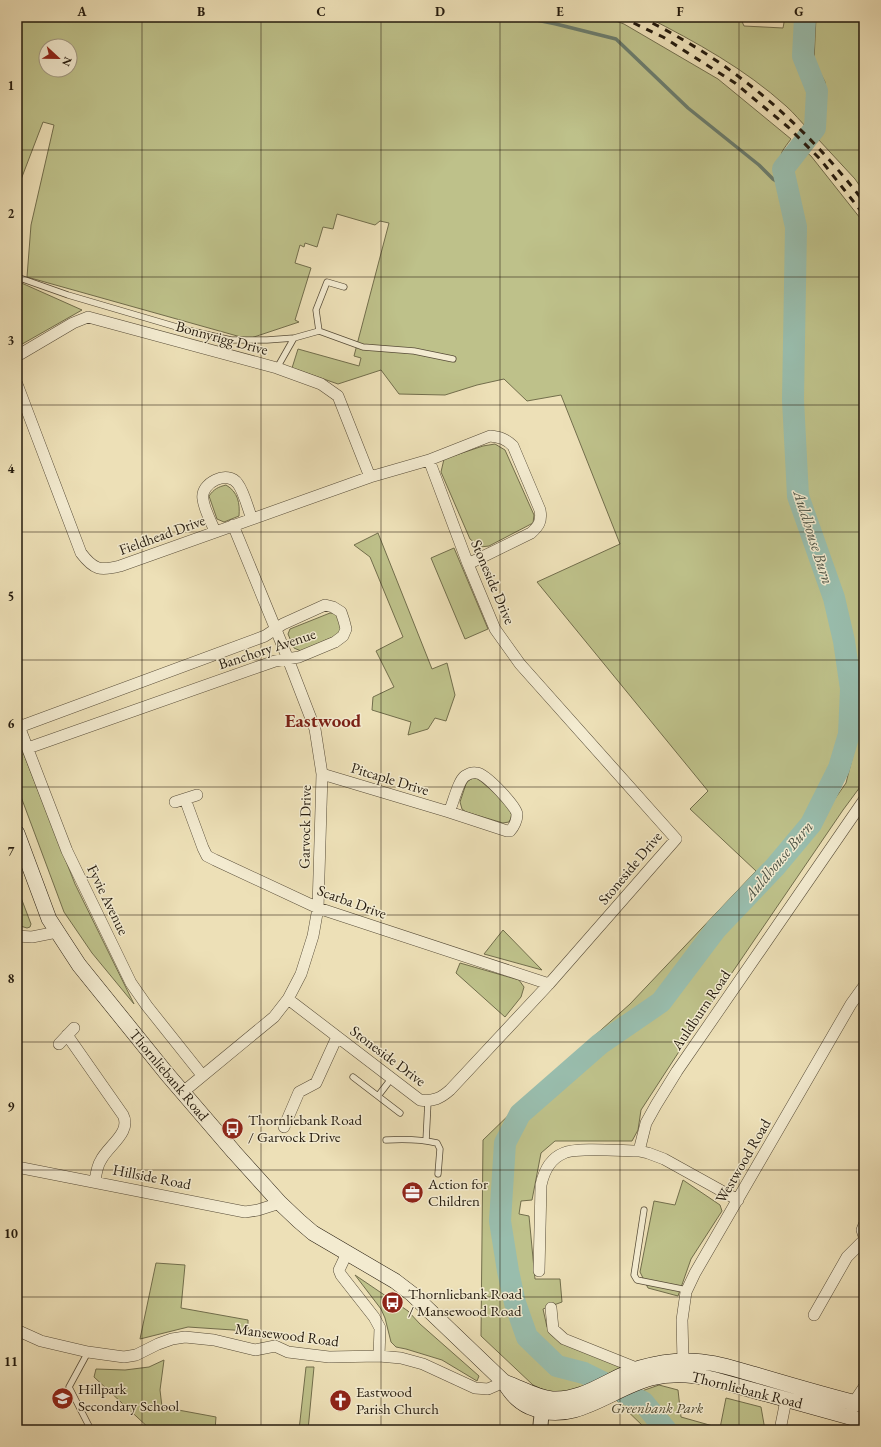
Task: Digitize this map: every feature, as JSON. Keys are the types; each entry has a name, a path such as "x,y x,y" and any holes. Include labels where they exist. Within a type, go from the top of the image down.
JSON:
{"main road":[{"name":"Thornliebank Road","path":"17,833 49,918 79,965 183,1092 280,1202 314,1233 395,1281 412,1294 504,1382 514,1385 533,1395 543,1405 564,1398 595,1395 665,1375 697,1361 722,1366 859,1403"},
{"name":"Thornliebank Road","path":"595,1395 615,1379 639,1368 683,1368 698,1376 864,1421"}],"street":[{"name":"Bonnyrigg Drive","path":"17,356 73,323 88,317 277,368 321,384 338,396 370,477"},
{"name":"Fieldhead Drive","path":"17,384 81,553 90,565 96,568 105,570 120,566 370,477 429,460 490,436 499,437 508,441 513,446 540,510 542,519 538,527 531,534 468,564"},
{"name":"Stoneside Drive","path":"288,999 420,1100 428,1101 440,1098 450,1090 549,984 676,840 520,664 492,625 429,460"},
{"path":"215,531 203,499 203,491 209,484 218,479 225,477 233,479 238,483 252,519"},
{"name":"Garvock Drive","path":"183,1092 274,1017 288,999 301,974 313,936 318,908 322,774 315,729 233,525"},
{"name":"Banchory Avenue","path":"18,724 266,636 283,624 325,605 333,607 341,612 346,629 343,636 335,642 299,657 275,661 28,748"},
{"name":"Fyvie Avenue","path":"18,724 67,851 132,983 147,1006 202,1075"},
{"name":"Pitcaple Drive","path":"322,774 450,812 507,831 510,831 513,828 517,814 508,800 484,776 478,773 471,773 461,780 450,812"},
{"name":"Scarba Drive","path":"197,795 180,801 207,856 318,908 549,984"},
{"name":"Auldburn Road","path":"639,1151 646,1123 677,1071 864,800"},
{"path":"17,936 32,936 57,932"},
{"name":"Westwood Road","path":"683,1368 682,1320 687,1290 695,1273 851,1004 864,986"},
{"path":"59,1044 71,1031 126,1121 123,1131 101,1160 95,1181"},
{"path":"284,1126 299,1092 316,1083 337,1037"},
{"path":"539,1271 541,1184 549,1164 565,1152 639,1151 664,1160 738,1200"},
{"name":"Hillside Road","path":"17,1167 95,1181 245,1212 258,1210 280,1202"},
{"path":"864,1225 862,1230 864,1236"},
{"path":"814,1315 847,1257 864,1240"},
{"path":"347,1253 339,1270 341,1275 374,1317 380,1328 379,1356"},
{"path":"552,1308 554,1329 564,1339 639,1368"},
{"name":"Mansewood Road","path":"17,1333 21,1332 41,1340 88,1352 124,1357 136,1355 172,1339 185,1337 214,1340 255,1350 275,1346 288,1352 329,1357 379,1356 401,1358 423,1364 475,1388 488,1389 504,1382"},
{"path":"849,1417 859,1403 864,1387"},
{"path":"780,1430 786,1400"},
{"path":"540,1430 543,1405"}],"lane":[{"path":"17,277 76,298 187,330 231,340 294,338 319,331 363,347 414,351 453,360"},
{"path":"319,331 316,310 327,282 344,287"},
{"path":"277,368 294,338"},
{"path":"353,1077 400,1113"},
{"path":"378,1096 391,1079"},
{"path":"426,1141 428,1101"},
{"path":"386,1140 405,1139 437,1143 440,1149 438,1174"},
{"path":"644,1210 634,1276 638,1280 687,1290"},
{"path":"88,1352 68,1387 91,1430"}],"green space":[{"path":"17,17 605,17 624,24 718,79 791,139 782,152 779,171 779,181 783,200 794,228 789,413 795,499 825,588 842,666 842,724 830,773 802,829 648,1005 595,1043 527,1102 524,1099 630,1004 756,871 690,809 708,791 537,582 620,544 561,395 527,401 504,379 477,385 445,395 399,394 381,370 338,384 292,368 298,349 359,366 361,358 354,356 389,223 380,221 375,225 337,214 333,229 323,227 317,247 305,243 304,247 300,245 295,263 311,268 295,320 299,322 248,339 27,277 31,225 54,125 43,122 17,190"},
{"path":"647,17 740,17 744,26 783,28 785,17 801,17 799,54 811,82 813,109 809,130 786,106 737,68 702,46"},
{"path":"816,17 864,17 864,192 855,179 818,139 825,120 825,82 814,61"},
{"path":"803,149 811,156 864,223 864,783 843,810 695,1027 641,1110 638,1130 632,1141 555,1141 541,1153 532,1200 521,1201 519,1214 529,1216 535,1279 560,1279 562,1302 543,1309 547,1327 557,1340 625,1367 568,1395 548,1392 533,1385 481,1336 483,1140 515,1109 526,1116 587,1062 622,1034 649,1017 668,1000 740,913 804,843 846,783 857,739 837,597 805,495 797,401 802,227 787,170"},
{"path":"17,281 82,310 17,347"},
{"path":"495,444 505,450 534,515 533,523 489,546 480,547 470,539 441,472 444,459 483,446"},
{"path":"226,485 236,494 239,507 239,516 224,522 217,519 209,496 216,489"},
{"path":"378,533 432,669 447,663 455,695 446,721 435,718 428,729 408,735 411,722 372,710 373,697 394,687 376,651 403,637 370,557 354,545"},
{"path":"454,548 488,629 465,639 431,558"},
{"path":"330,613 337,614 342,627 340,634 301,651 294,648 288,634 290,629"},
{"path":"17,737 75,884 134,1004 92,953 64,912 17,786"},
{"path":"473,778 480,779 484,782 510,810 512,816 509,822 503,823 466,812 462,809 460,802 466,784"},
{"path":"17,887 31,924 30,927 27,928 17,925"},
{"path":"503,930 542,970 484,954"},
{"path":"460,963 519,980 524,987 521,997 505,1017 456,973"},
{"path":"683,1180 720,1205 722,1211 691,1259 678,1296 648,1288 640,1272 654,1201 675,1205"},
{"path":"156,1263 185,1265 181,1308 248,1320 248,1331 188,1327 140,1339"},
{"path":"355,1275 408,1311 420,1324 479,1376 477,1381 442,1360 396,1347 391,1342 385,1318 381,1309"},
{"path":"164,1360 160,1390 162,1407 216,1417 215,1430 151,1430 94,1377 96,1369 125,1370 149,1367"},
{"path":"306,1367 314,1367 308,1430 299,1430"},
{"name":"Greenbank Park","path":"659,1385 678,1390 681,1417 720,1428 726,1398 761,1407 765,1430 647,1430 616,1400"}],"waterway":[{"path":"522,17 616,39 688,108 759,165 773,179 787,188"},
{"name":"Auldhouse Burn","path":"666,1430 643,1402 584,1373 557,1366 527,1337 515,1303 500,1221 505,1143 520,1114 600,1044 661,1002 716,929 775,867 811,824 839,768 849,734 851,689 844,641 834,598 798,496 793,400 796,227 783,169 815,128 817,91 803,56 805,17"}],"railway":[{"path":"621,17 663,37 735,83 788,127 820,159 864,215"},
{"path":"640,17 673,34 704,53 734,73 763,96 816,145 864,202"}],"place":[{"name":"Thornliebank Road / Garvock Drive","path":"232,1129"},
{"name":"Action for Children","path":"413,1193"},
{"name":"Thornliebank Road / Mansewood Road","path":"392,1303"},
{"name":"Hillpark Secondary School","path":"63,1398"},
{"name":"Eastwood Parish Church","path":"340,1401"}],"district":[{"name":"Eastwood","path":"323,720"}]}
